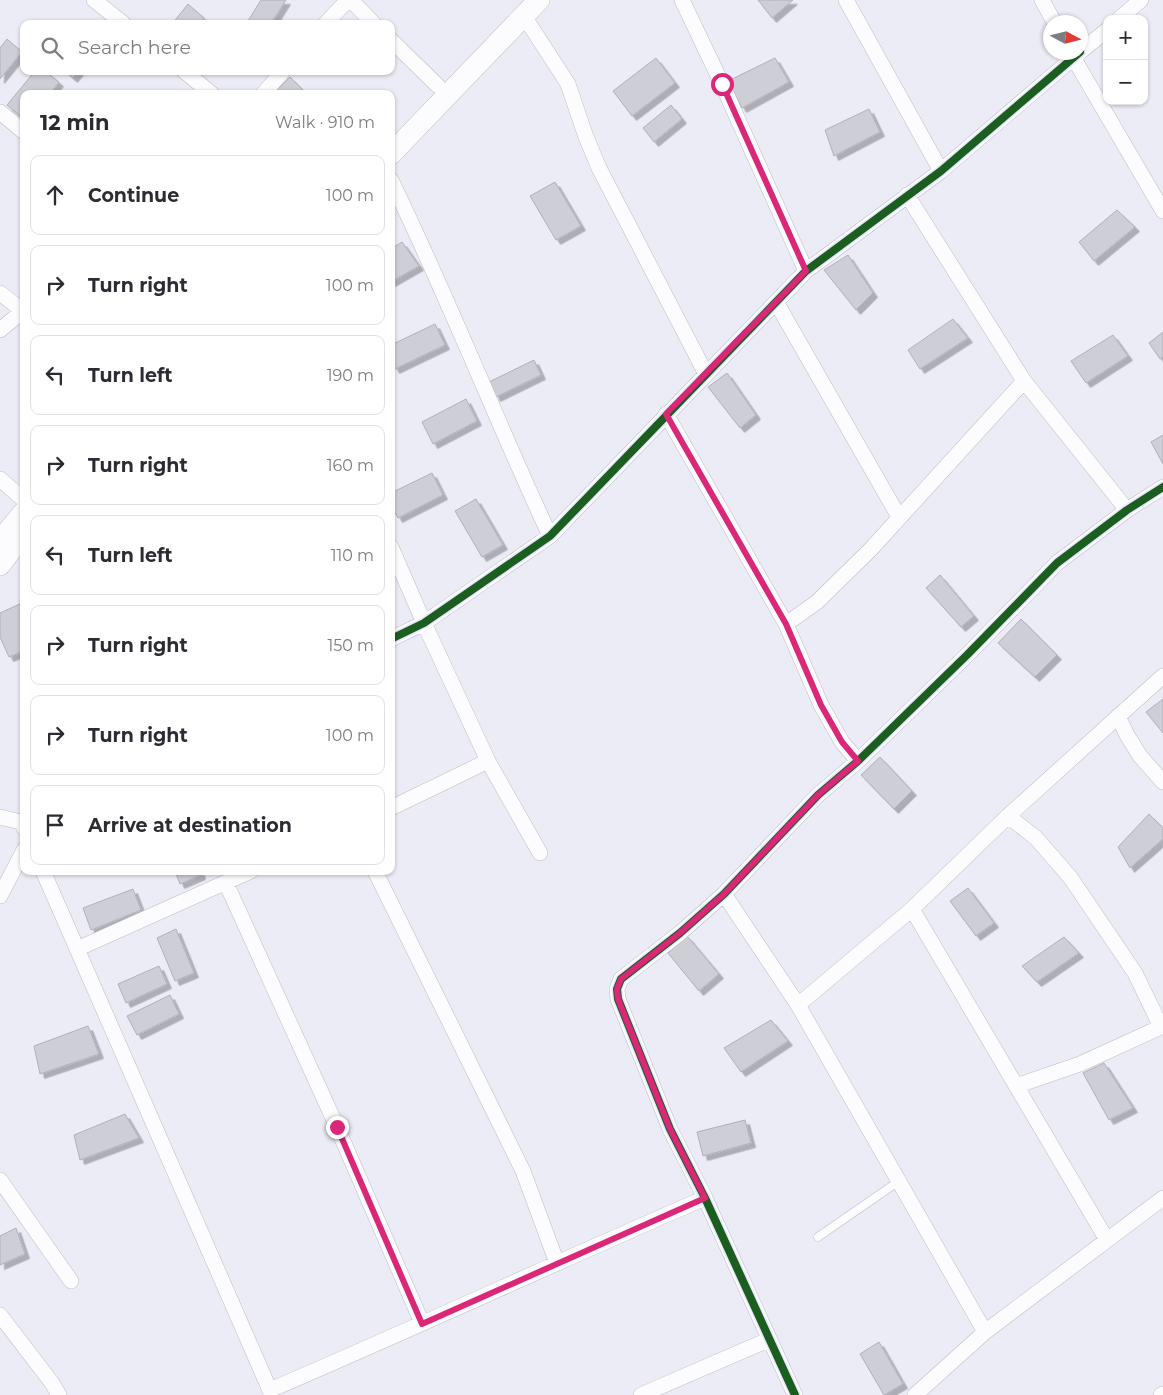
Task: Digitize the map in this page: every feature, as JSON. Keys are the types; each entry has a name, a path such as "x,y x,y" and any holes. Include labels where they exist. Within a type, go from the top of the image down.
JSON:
{"street":[{"path":"94,0 119,20"},
{"path":"395,130 438,86 521,8 538,0"},
{"path":"682,0 806,271"},
{"path":"846,0 941,171"},
{"path":"1042,0 1050,15"},
{"path":"1124,15 1141,0"},
{"path":"328,20 340,2 368,20"},
{"path":"395,150 521,8"},
{"path":"521,8 568,84 599,168 706,374"},
{"path":"1088,45 1103,33"},
{"path":"395,44 438,86"},
{"path":"395,637 424,623 550,536 806,271 941,171 1069,60"},
{"path":"1079,60 1163,211"},
{"path":"189,75 207,90"},
{"path":"266,90 280,75"},
{"path":"0,112 20,129"},
{"path":"395,189 451,312 513,457 550,536"},
{"path":"907,195 1024,381 1127,510"},
{"path":"0,294 20,308"},
{"path":"776,302 899,517"},
{"path":"0,330 20,313"},
{"path":"786,624 817,602 899,517 1024,381"},
{"path":"666,414 786,624 821,705 842,742 858,761"},
{"path":"0,479 20,496"},
{"path":"795,1395 768,1340 705,1198 670,1129 618,999 617,989 621,979 680,933 724,894 818,795 858,761 967,655 1057,563 1127,510 1163,487"},
{"path":"0,541 20,516"},
{"path":"0,565 20,538"},
{"path":"395,556 488,761 540,853"},
{"path":"798,1005 912,910 1008,816 1163,676"},
{"path":"1118,716 1140,756 1163,782"},
{"path":"395,806 488,761"},
{"path":"1008,816 1036,838 1070,877 1135,973 1162,1026 1080,1064 1016,1086"},
{"path":"0,817 20,823"},
{"path":"0,896 20,858"},
{"path":"45,875 271,1392 557,1262 705,1198"},
{"path":"76,949 243,875"},
{"path":"377,875 523,1171 557,1262"},
{"path":"226,883 337,1127 422,1324"},
{"path":"724,894 798,1005 985,1332"},
{"path":"912,910 1107,1240"},
{"path":"0,1180 71,1281"},
{"path":"915,1395 985,1332 1163,1198"},
{"path":"0,1315 59,1395"},
{"path":"641,1395 768,1340"}],"lane":[{"path":"818,1237 899,1181"}],"building":[{"path":"261,0 286,0 274,20 249,20"},
{"path":"758,0 793,0 772,18"},
{"path":"188,4 204,18 202,20 175,20"},
{"path":"7,39 20,50 20,54 0,79 0,48"},
{"path":"656,58 675,83 632,116 613,91"},
{"path":"775,58 789,82 742,108 728,81"},
{"path":"32,75 50,75 59,82 53,90 20,90 20,116 7,105"},
{"path":"290,77 303,90 277,90"},
{"path":"671,105 682,119 654,142 643,128"},
{"path":"869,109 880,132 834,156 825,130"},
{"path":"555,182 581,226 556,240 530,196"},
{"path":"1117,210 1135,227 1094,261 1079,242"},
{"path":"402,242 419,266 395,280 395,246"},
{"path":"848,255 873,293 856,310 824,270"},
{"path":"953,319 968,338 920,369 908,350"},
{"path":"435,324 445,345 395,369 395,343"},
{"path":"1163,332 1163,357 1160,359 1149,343"},
{"path":"1113,335 1128,356 1086,383 1071,361"},
{"path":"534,360 541,375 496,397 489,382"},
{"path":"727,373 756,415 740,428 708,387"},
{"path":"466,399 477,421 433,444 422,422"},
{"path":"1163,435 1163,464 1151,442"},
{"path":"432,473 443,495 398,518 395,512 395,491"},
{"path":"476,499 503,545 482,557 455,511"},
{"path":"940,575 974,616 961,627 926,588"},
{"path":"20,604 20,653 9,657 0,637 0,613"},
{"path":"1021,619 1057,655 1035,677 998,643"},
{"path":"1163,699 1163,733 1146,712"},
{"path":"880,757 912,791 894,809 861,775"},
{"path":"1149,814 1163,828 1163,839 1130,868 1118,847"},
{"path":"177,875 201,875 180,884"},
{"path":"968,888 994,923 976,936 950,901"},
{"path":"133,889 141,910 91,930 83,908"},
{"path":"176,929 194,973 175,981 157,938"},
{"path":"687,936 719,974 699,991 668,953"},
{"path":"1064,937 1079,953 1037,982 1022,966"},
{"path":"159,966 167,984 126,1003 118,984"},
{"path":"170,995 179,1014 137,1035 127,1016"},
{"path":"771,1020 788,1041 741,1072 724,1048"},
{"path":"88,1026 99,1054 40,1074 34,1046"},
{"path":"1104,1063 1133,1108 1109,1120 1083,1073"},
{"path":"125,1114 139,1138 80,1160 74,1135"},
{"path":"745,1120 751,1143 703,1156 697,1132"},
{"path":"16,1228 25,1254 0,1265 0,1236"},
{"path":"879,1342 903,1384 884,1395 860,1354"}],"cycle path":[{"path":"395,637 424,623 550,536 806,271 941,171 1071,60"},
{"path":"795,1395 705,1198 670,1129 618,999 617,989 621,979 680,933 724,894 818,795 858,761 967,655 1057,563 1127,510 1163,487"}],"route":[{"path":"337,1127 422,1324 557,1262 705,1198 670,1129 618,999 617,989 621,979 680,933 724,894 818,795 858,761 842,742 821,705 786,624 666,414 806,271 722,84"}]}
